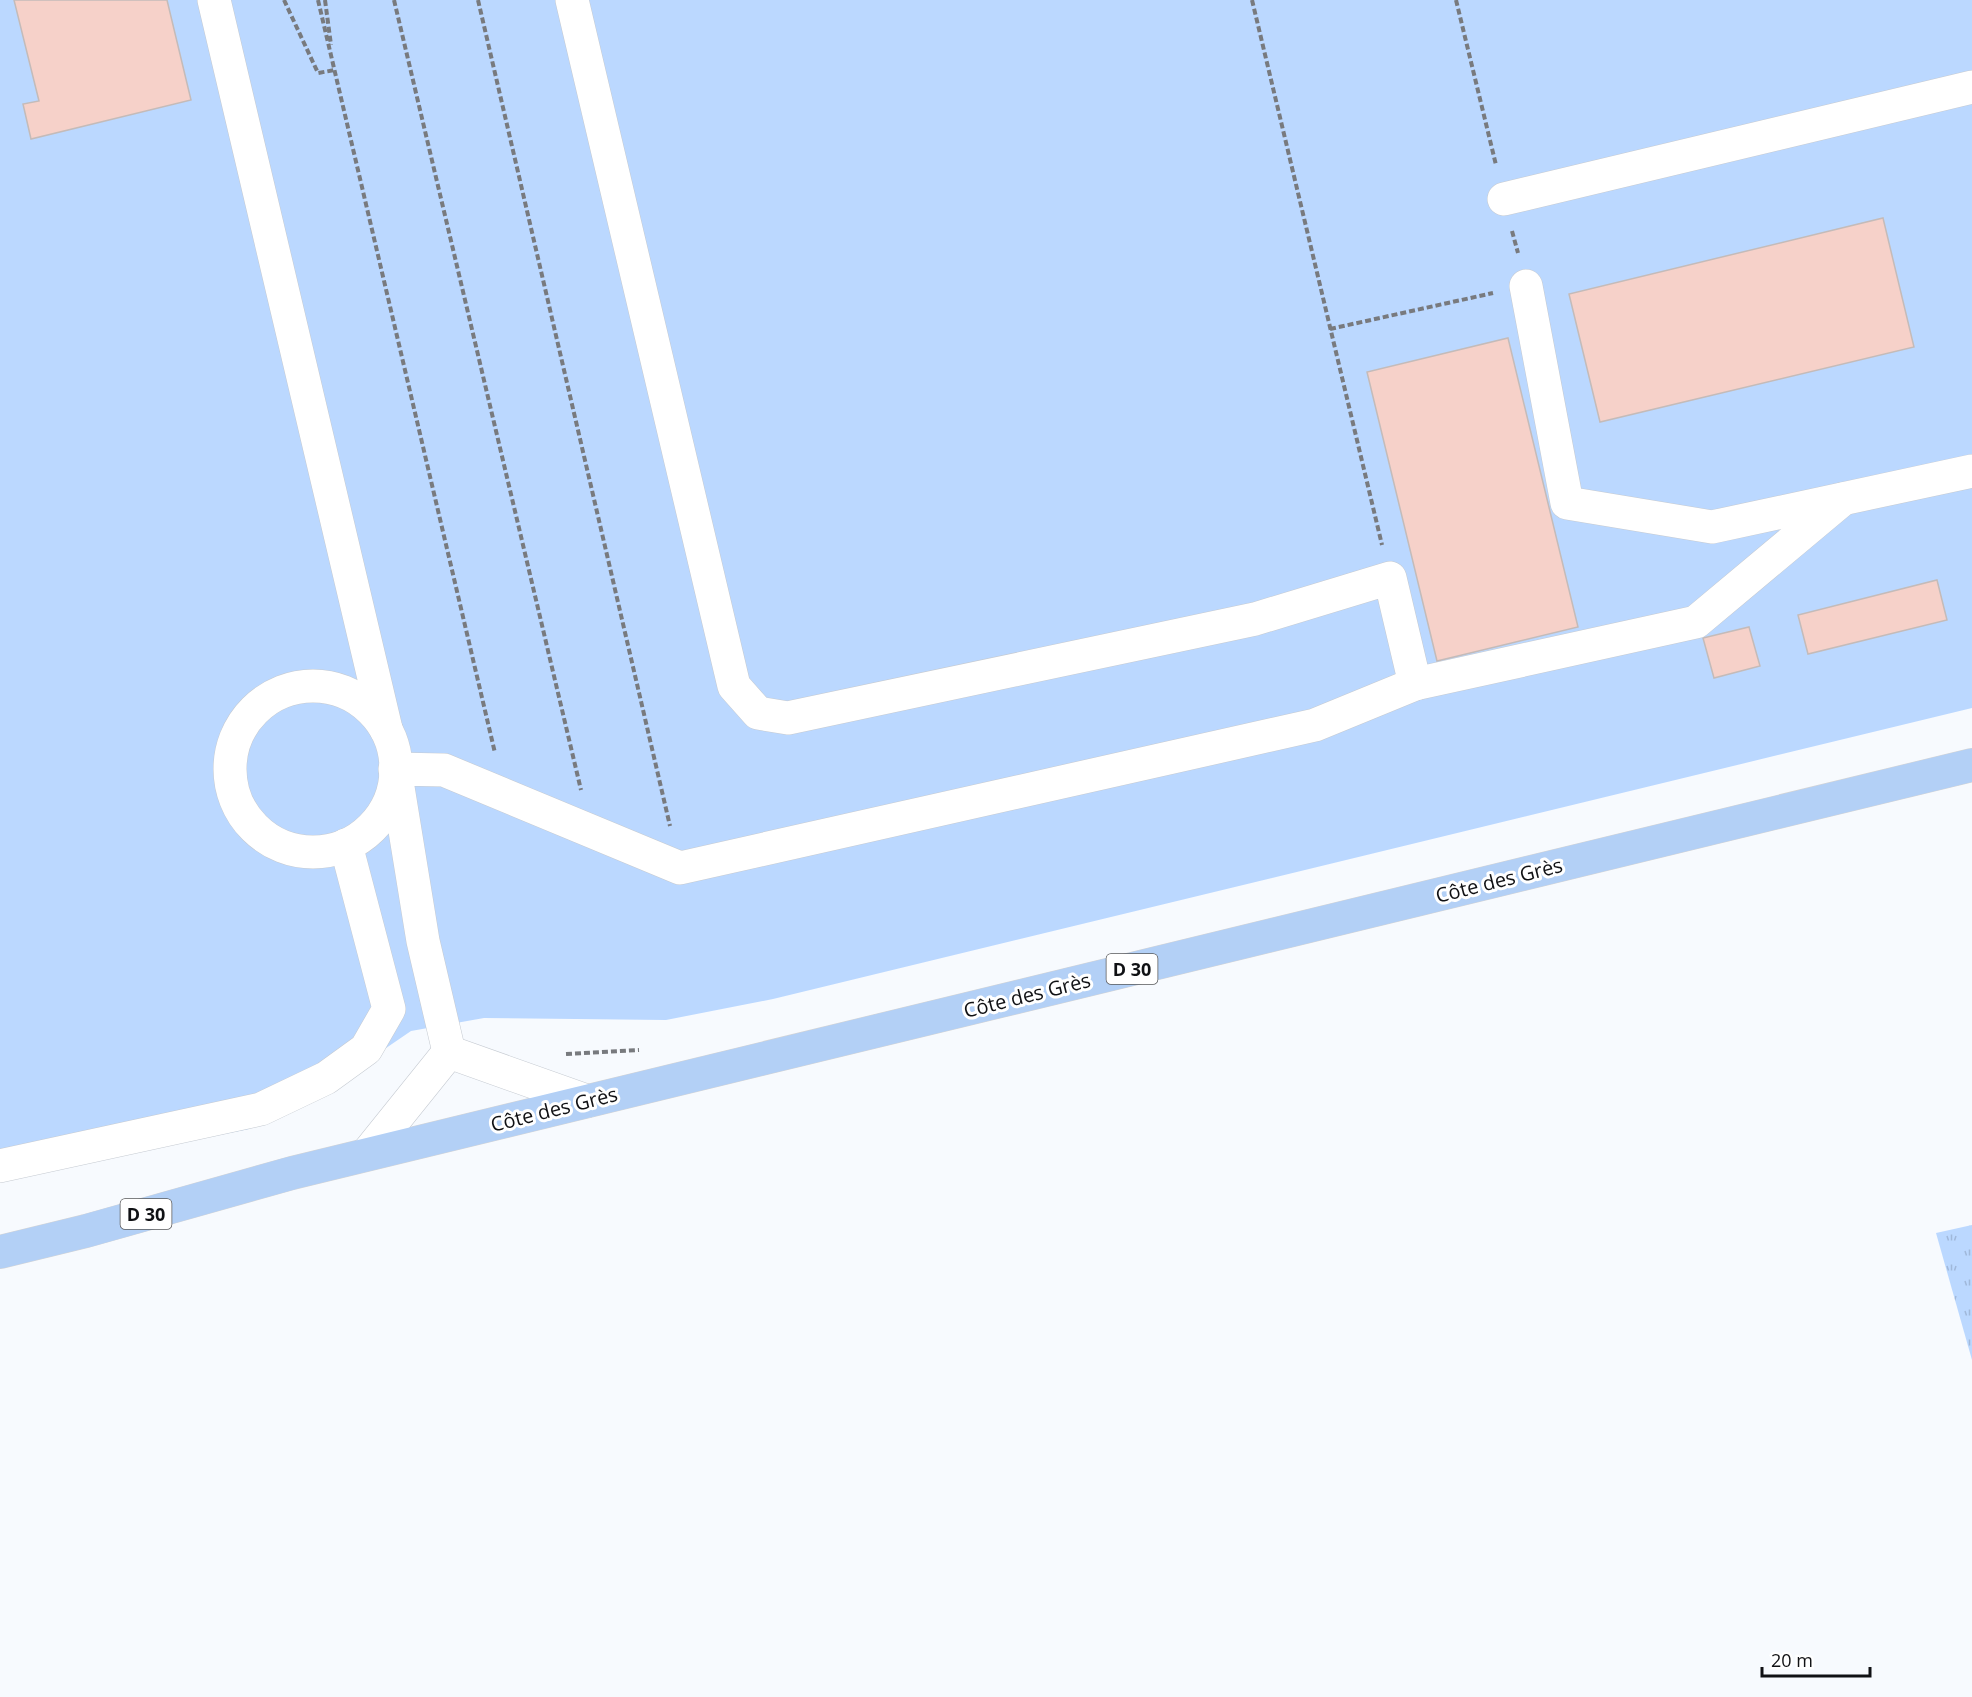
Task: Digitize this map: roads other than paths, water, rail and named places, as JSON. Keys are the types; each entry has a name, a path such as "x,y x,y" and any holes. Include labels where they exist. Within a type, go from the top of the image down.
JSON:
{"main road":[{"name":"Côte des Grès","path":"0,1252 87,1232 292,1173 1972,765"},
{"name":"Côte des Grès","path":"0,1228 292,1173"}],"lane":[{"path":"214,0 386,729 393,748 423,941 449,1052"},
{"path":"572,0 734,686 758,713 788,718 1243,622 1390,578 1415,684"},
{"path":"1504,199 1972,87"},
{"path":"1512,289 1567,503 1712,527 1972,471"},
{"path":"395,769 444,770 680,868 1315,725 1415,684 1696,622 1843,499"},
{"path":"386,729 371,710 351,695 328,687 304,686 285,690 267,699 252,712 241,727 232,747 229,768 232,789 240,809 253,827 273,842 297,850 322,852 346,845 366,832 382,814 392,793 395,769"},
{"path":"0,1166 261,1109 326,1078 366,1049 389,1009 346,845"},
{"path":"449,1052 587,1101"},
{"path":"367,1155 449,1052"}]}
